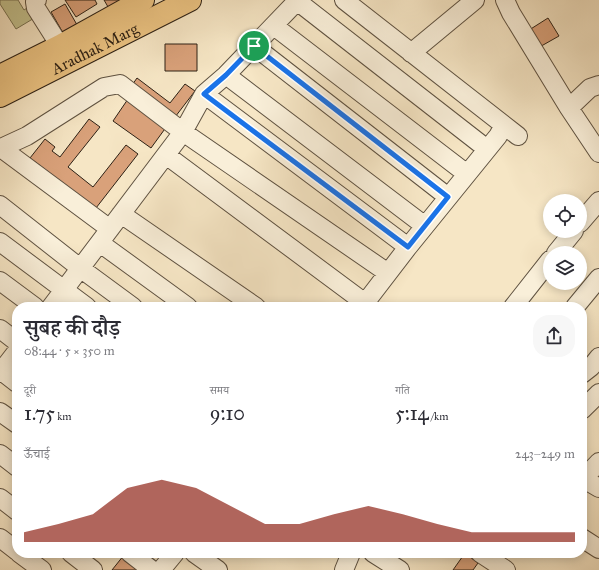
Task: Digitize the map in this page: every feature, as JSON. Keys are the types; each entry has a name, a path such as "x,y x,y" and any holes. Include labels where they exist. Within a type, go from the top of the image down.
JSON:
{"main road":[{"name":"Aradhak Marg","path":"0,76 60,46 143,0"},
{"name":"Aradhak Marg","path":"0,96 190,0"}],"street":[{"path":"37,0 35,2 36,8 60,46"},
{"path":"344,0 511,130 487,149 408,247 366,302"},
{"path":"411,53 475,0"},
{"path":"505,0 511,13 569,108 599,153"},
{"path":"55,302 183,132 204,94 226,75 298,1 487,149"},
{"path":"274,26 467,174"},
{"path":"254,46 448,197"},
{"path":"226,75 425,226"},
{"path":"182,302 1,148 27,136 104,87 120,84 183,132 388,273"},
{"path":"569,108 590,88 599,85"},
{"path":"204,94 408,247"},
{"path":"166,155 360,302"},
{"path":"587,216 599,201"},
{"path":"0,205 126,302"},
{"path":"122,214 249,302"},
{"path":"562,246 568,238"},
{"path":"0,242 80,302"},
{"path":"517,302 543,269"},
{"path":"580,302 599,278"},
{"path":"0,281 28,302"},
{"path":"0,329 12,338"},
{"path":"587,370 599,357"},
{"path":"12,358 0,372 12,380"},
{"path":"587,405 599,393"},
{"path":"0,412 12,420"},
{"path":"0,454 12,463"},
{"path":"587,473 599,462"},
{"path":"587,481 599,488"},
{"path":"0,498 12,507"},
{"path":"0,538 12,547"},
{"path":"587,541 599,549"},
{"path":"26,558 42,570"},
{"path":"77,558 93,570"},
{"path":"136,558 152,570"},
{"path":"161,570 171,558"},
{"path":"201,558 218,570"},
{"path":"344,570 349,558"},
{"path":"381,558 400,570"},
{"path":"488,558 506,570"}],"shaded area":[{"path":"0,0 18,0 24,10 30,6 36,17 16,29 0,4"}],"building":[{"path":"65,0 95,0 97,4 76,17"},
{"path":"104,0 123,0 111,12"},
{"path":"65,4 80,30 66,38 51,12"},
{"path":"548,18 559,36 536,49 526,32"},
{"path":"165,44 197,44 197,71 165,71"},
{"path":"137,78 170,103 185,84 195,91 172,121 130,88"},
{"path":"128,99 167,126 151,148 113,121"},
{"path":"89,119 100,127 68,167 93,187 126,145 138,154 96,208 30,158 45,139 55,147 52,151 60,157"},
{"path":"122,558 128,558 139,566 137,570 112,570"},
{"path":"461,558 472,558 478,563 473,570 453,570"}],"route":[{"path":"254,46 448,197 408,247 204,94 226,75 254,46"}]}
